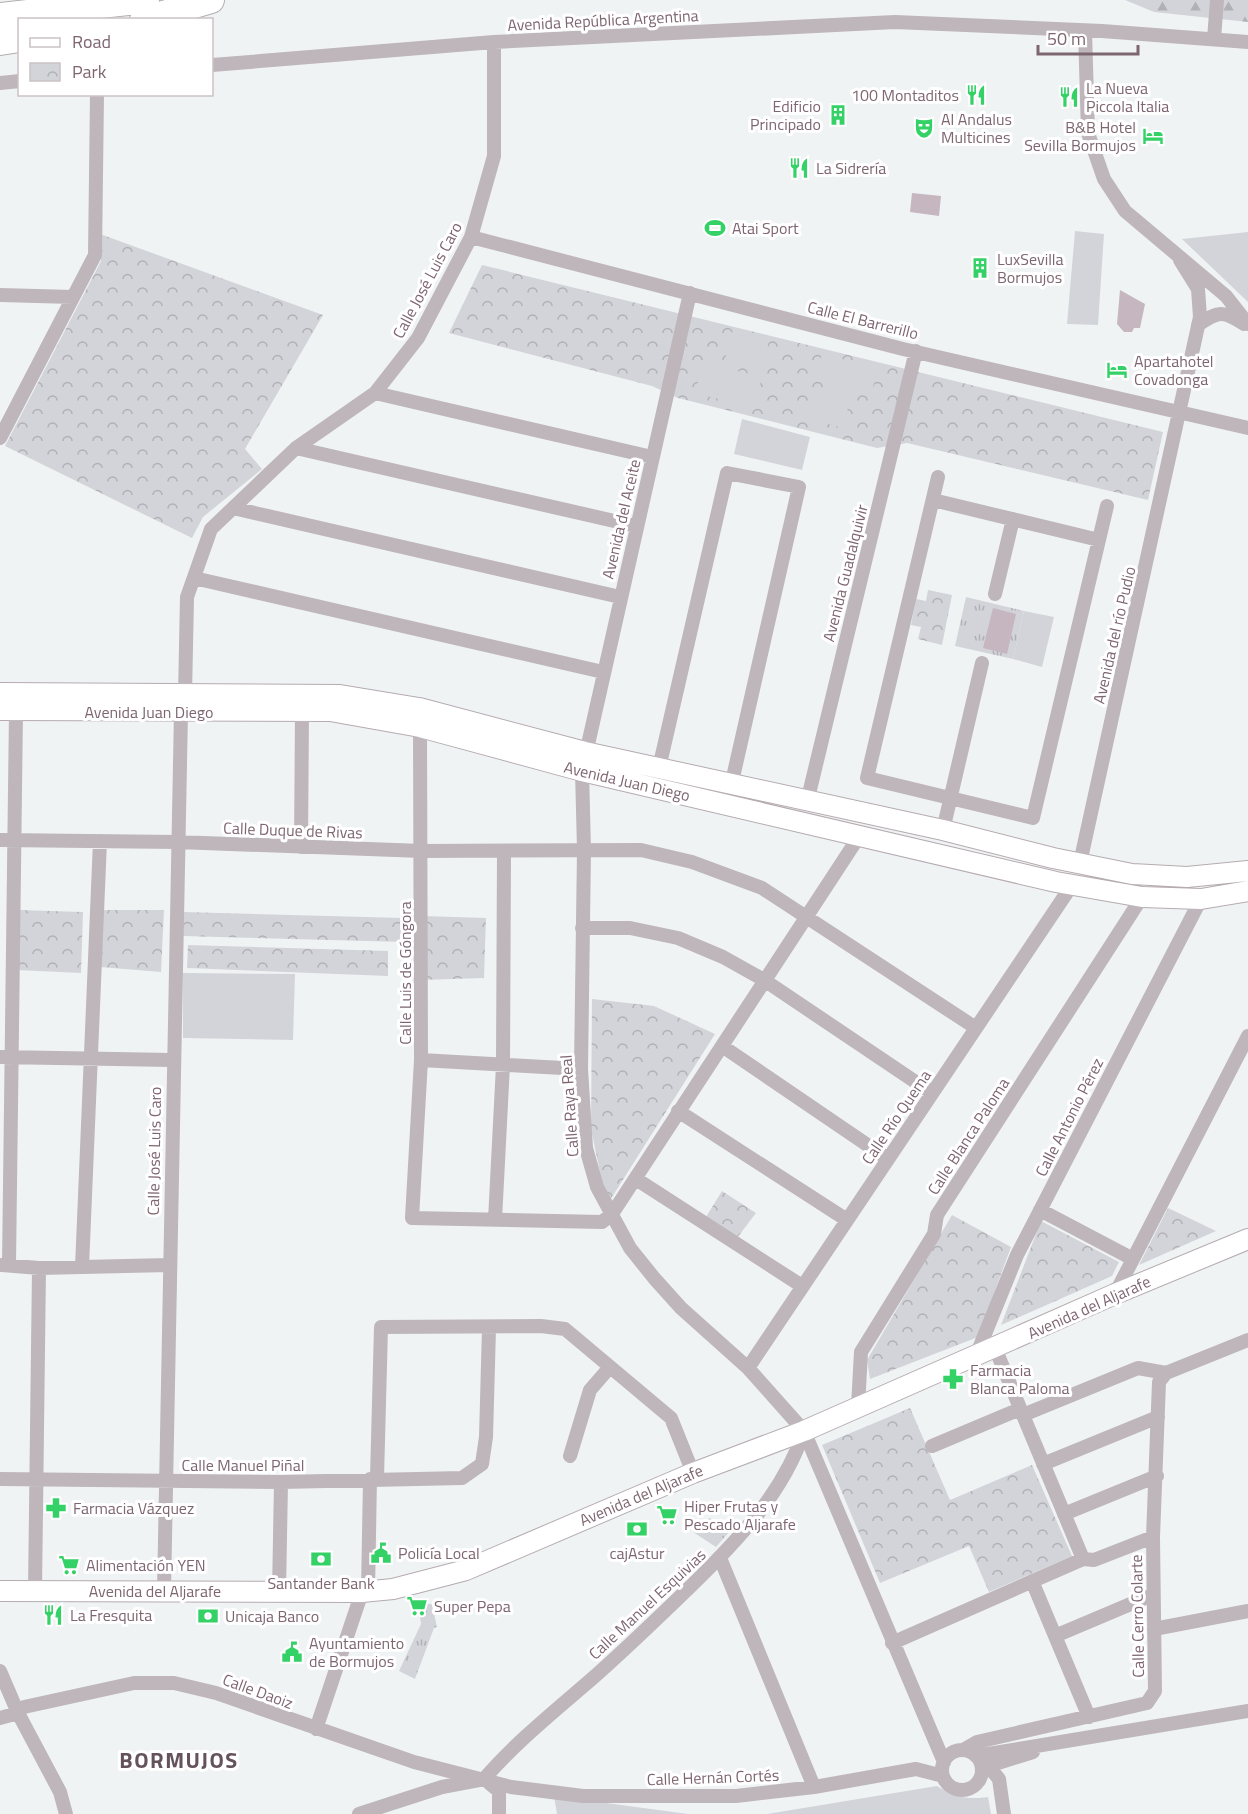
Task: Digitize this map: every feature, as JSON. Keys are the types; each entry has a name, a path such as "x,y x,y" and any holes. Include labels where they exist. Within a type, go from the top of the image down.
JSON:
{"highway":[{"path":"0,16 146,0"},
{"path":"150,18 211,0"},
{"path":"0,42 18,39"}],"street":[{"path":"1214,39 1217,0"},
{"name":"Avenida República Argentina","path":"213,65 494,42 895,22 1248,42"},
{"path":"1085,31 1088,133 1104,179 1125,211 1180,260 1226,296 1248,325"},
{"name":"Calle José Luis Caro","path":"164,1591 177,842 187,597 211,529 296,448 375,393 418,338 471,237 494,156 494,42"},
{"path":"0,83 18,81"},
{"path":"0,438 95,255 97,96"},
{"name":"Calle El Barrerillo","path":"471,237 916,351 1248,428"},
{"name":"Avenida del río Pudio","path":"1080,863 1198,326 1198,289 1180,260"},
{"name":"Avenida del Aceite","path":"583,761 690,293"},
{"path":"0,295 73,297"},
{"path":"1198,326 1214,314 1230,315 1248,325"},
{"name":"Avenida Guadalquivir","path":"807,802 916,351"},
{"path":"375,393 652,457"},
{"path":"296,448 636,526"},
{"path":"659,768 727,474 799,487 731,786"},
{"path":"938,477 867,778 1033,818 1107,506"},
{"path":"933,500 1099,540"},
{"path":"233,508 620,597"},
{"path":"995,594 1013,519"},
{"path":"194,578 603,672"},
{"path":"943,830 982,663"},
{"name":"Avenida Juan Diego","path":"0,693 302,712 330,711 583,761 659,768 731,786 943,830 1132,874 1187,877 1248,871"},
{"name":"Avenida Juan Diego","path":"8,711 340,695 419,708 583,761 860,835 1072,885 1142,897 1201,899 1248,891"},
{"path":"8,711 16,841 7,1058 4,1265 39,1268 169,1265"},
{"path":"301,847 302,712"},
{"name":"Calle Luis de Góngora","path":"420,727 421,1060 412,1218 495,1220"},
{"name":"Calle Raya Real","path":"583,761 581,1069 586,1149 597,1187 630,1248 654,1278 681,1308 748,1368 804,1431 943,1769"},
{"path":"504,851 503,1065 495,1220 602,1222 612,1215 636,1179 678,1111 860,835"},
{"name":"Calle Duque de Rivas","path":"0,840 177,842 422,851 641,850 692,862 762,888 976,1028"},
{"path":"82,1267 100,841"},
{"name":"Calle Río Quema","path":"748,1368 1072,885"},
{"name":"Calle Blanca Paloma","path":"858,1406 861,1352 934,1234 937,1215 1142,897"},
{"name":"Calle Antonio Pérez","path":"976,1356 1017,1255 1201,899"},
{"path":"582,928 630,928 678,938 723,957 764,980 932,1093"},
{"path":"1116,1294 1248,1036"},
{"path":"722,1046 888,1159"},
{"path":"7,1058 172,1060"},
{"path":"421,1060 581,1069"},
{"path":"678,1111 847,1220"},
{"path":"636,1179 802,1287"},
{"path":"1040,1210 1133,1259"},
{"name":"Avenida del Aljarafe","path":"0,1591 365,1592 393,1589 466,1570 693,1473 804,1431 1116,1294 1248,1239"},
{"path":"35,1591 39,1268"},
{"path":"316,1729 365,1592 381,1327 565,1329 671,1418 693,1473"},
{"name":"Calle Manuel Piñal","path":"0,1479 167,1482 281,1482 373,1478 462,1479 482,1464 486,1437 489,1328"},
{"path":"932,1446 1138,1368 1166,1373 1248,1340"},
{"path":"995,1348 1083,1559"},
{"path":"570,1456 590,1390 610,1367"},
{"name":"Calle Cerro Colarte","path":"978,1764 977,1742 1147,1703 1155,1691 1153,1537 1159,1382 1166,1373"},
{"path":"1044,1464 1158,1417"},
{"name":"Calle Manuel Esquivias","path":"484,1779 505,1755 631,1644 720,1558 771,1495 794,1460 804,1431"},
{"path":"1064,1514 1157,1476"},
{"path":"279,1592 281,1482"},
{"path":"892,1643 1083,1559 1094,1560 1153,1537"},
{"path":"720,1558 814,1787"},
{"path":"1032,1581 1089,1717"},
{"path":"1055,1636 1152,1595"},
{"path":"1154,1629 1248,1611"},
{"path":"0,1671 18,1713 60,1792 66,1814"},
{"name":"Calle Daoiz","path":"0,1718 18,1713 24,1707 97,1689 135,1683 174,1683 216,1693 414,1762 484,1779"},
{"path":"978,1764 972,1787 959,1790 946,1782 943,1769 950,1754 978,1764 1037,1750 1045,1745 1248,1711"},
{"path":"978,1764 1001,1795 1004,1814"},
{"name":"Calle Hernán Cortés","path":"484,1779 511,1787 583,1796 736,1796 814,1787 916,1769 943,1769"},
{"path":"360,1814 403,1807 442,1787 484,1779 499,1791 499,1814"}],"green space":[{"path":"1125,0 1248,0 1248,22 1154,12"},
{"path":"1075,231 1104,234 1098,325 1067,324"},
{"path":"1248,232 1248,302 1182,239"},
{"path":"100,234 323,315 245,449 262,469 203,517 192,538 5,446 101,261"},
{"path":"482,265 1163,432 1148,500 907,443 877,448 678,398 652,386 449,333"},
{"path":"731,332 769,340 763,368 725,360"},
{"path":"822,354 878,368 871,395 816,381"},
{"path":"703,363 762,377 754,408 695,393"},
{"path":"813,390 850,399 843,428 806,418"},
{"path":"742,419 810,437 802,470 734,454"},
{"path":"928,590 952,595 942,645 918,639 921,627 911,625 916,599 926,601"},
{"path":"966,597 1024,611 1013,659 955,646"},
{"path":"1024,611 1054,617 1042,667 1013,659"},
{"path":"19,910 83,912 81,973 17,970"},
{"path":"102,910 164,910 161,972 100,967"},
{"path":"184,912 403,918 405,942 183,936"},
{"path":"422,916 486,918 484,978 421,980"},
{"path":"188,945 388,951 388,976 187,968"},
{"path":"183,973 295,974 293,1040 183,1038"},
{"path":"592,999 654,1006 715,1034 607,1205 591,1129"},
{"path":"722,1191 756,1213 737,1238 706,1217"},
{"path":"1168,1208 1216,1231 1139,1265"},
{"path":"952,1215 1011,1247 978,1337 870,1379 867,1360"},
{"path":"1041,1221 1119,1262 1112,1276 1001,1325"},
{"path":"910,1408 950,1500 1032,1465 1072,1556 989,1592 969,1546 880,1583 822,1445"},
{"path":"710,1518 729,1532 716,1547 693,1532 702,1529 699,1523"},
{"path":"424,1604 432,1604 437,1627 434,1628 415,1679 399,1671 421,1624 420,1617 426,1616"},
{"path":"937,1786 962,1797 988,1797 991,1814 767,1814"},
{"path":"554,1796 688,1814 557,1814"}],"shaded area":[{"path":"912,193 941,196 939,216 910,212"},
{"path":"1120,290 1145,304 1140,328 1134,328 1132,332 1124,332 1117,324"},
{"path":"993,608 1016,614 1007,654 983,648"}],"place":[{"name":"100 Montaditos","path":"976,95"},
{"name":"La Nueva Piccola Italia","path":"1069,97"},
{"name":"Edificio Principado","path":"838,115"},
{"name":"Al Andalus Multicines","path":"924,128"},
{"name":"B&B Hotel Sevilla Bormujos","path":"1153,136"},
{"name":"La Sidrería","path":"799,168"},
{"name":"Atai Sport","path":"715,228"},
{"name":"LuxSevilla Bormujos","path":"980,268"},
{"name":"Apartahotel Covadonga","path":"1117,370"},
{"name":"Farmacia Blanca Paloma","path":"953,1379"},
{"name":"Farmacia Vázquez","path":"56,1508"},
{"name":"Hiper Frutas y Pescado Aljarafe","path":"667,1515"},
{"name":"cajAstur","path":"637,1529"},
{"name":"Policía Local","path":"381,1553"},
{"name":"Santander Bank","path":"321,1559"},
{"name":"Alimentación YEN","path":"69,1565"},
{"name":"Super Pepa","path":"417,1606"},
{"name":"La Fresquita","path":"53,1615"},
{"name":"Unicaja Banco","path":"208,1616"},
{"name":"Ayuntamiento de Bormujos","path":"292,1652"}],"district":[{"name":"BORMUJOS","path":"179,1760"}]}
